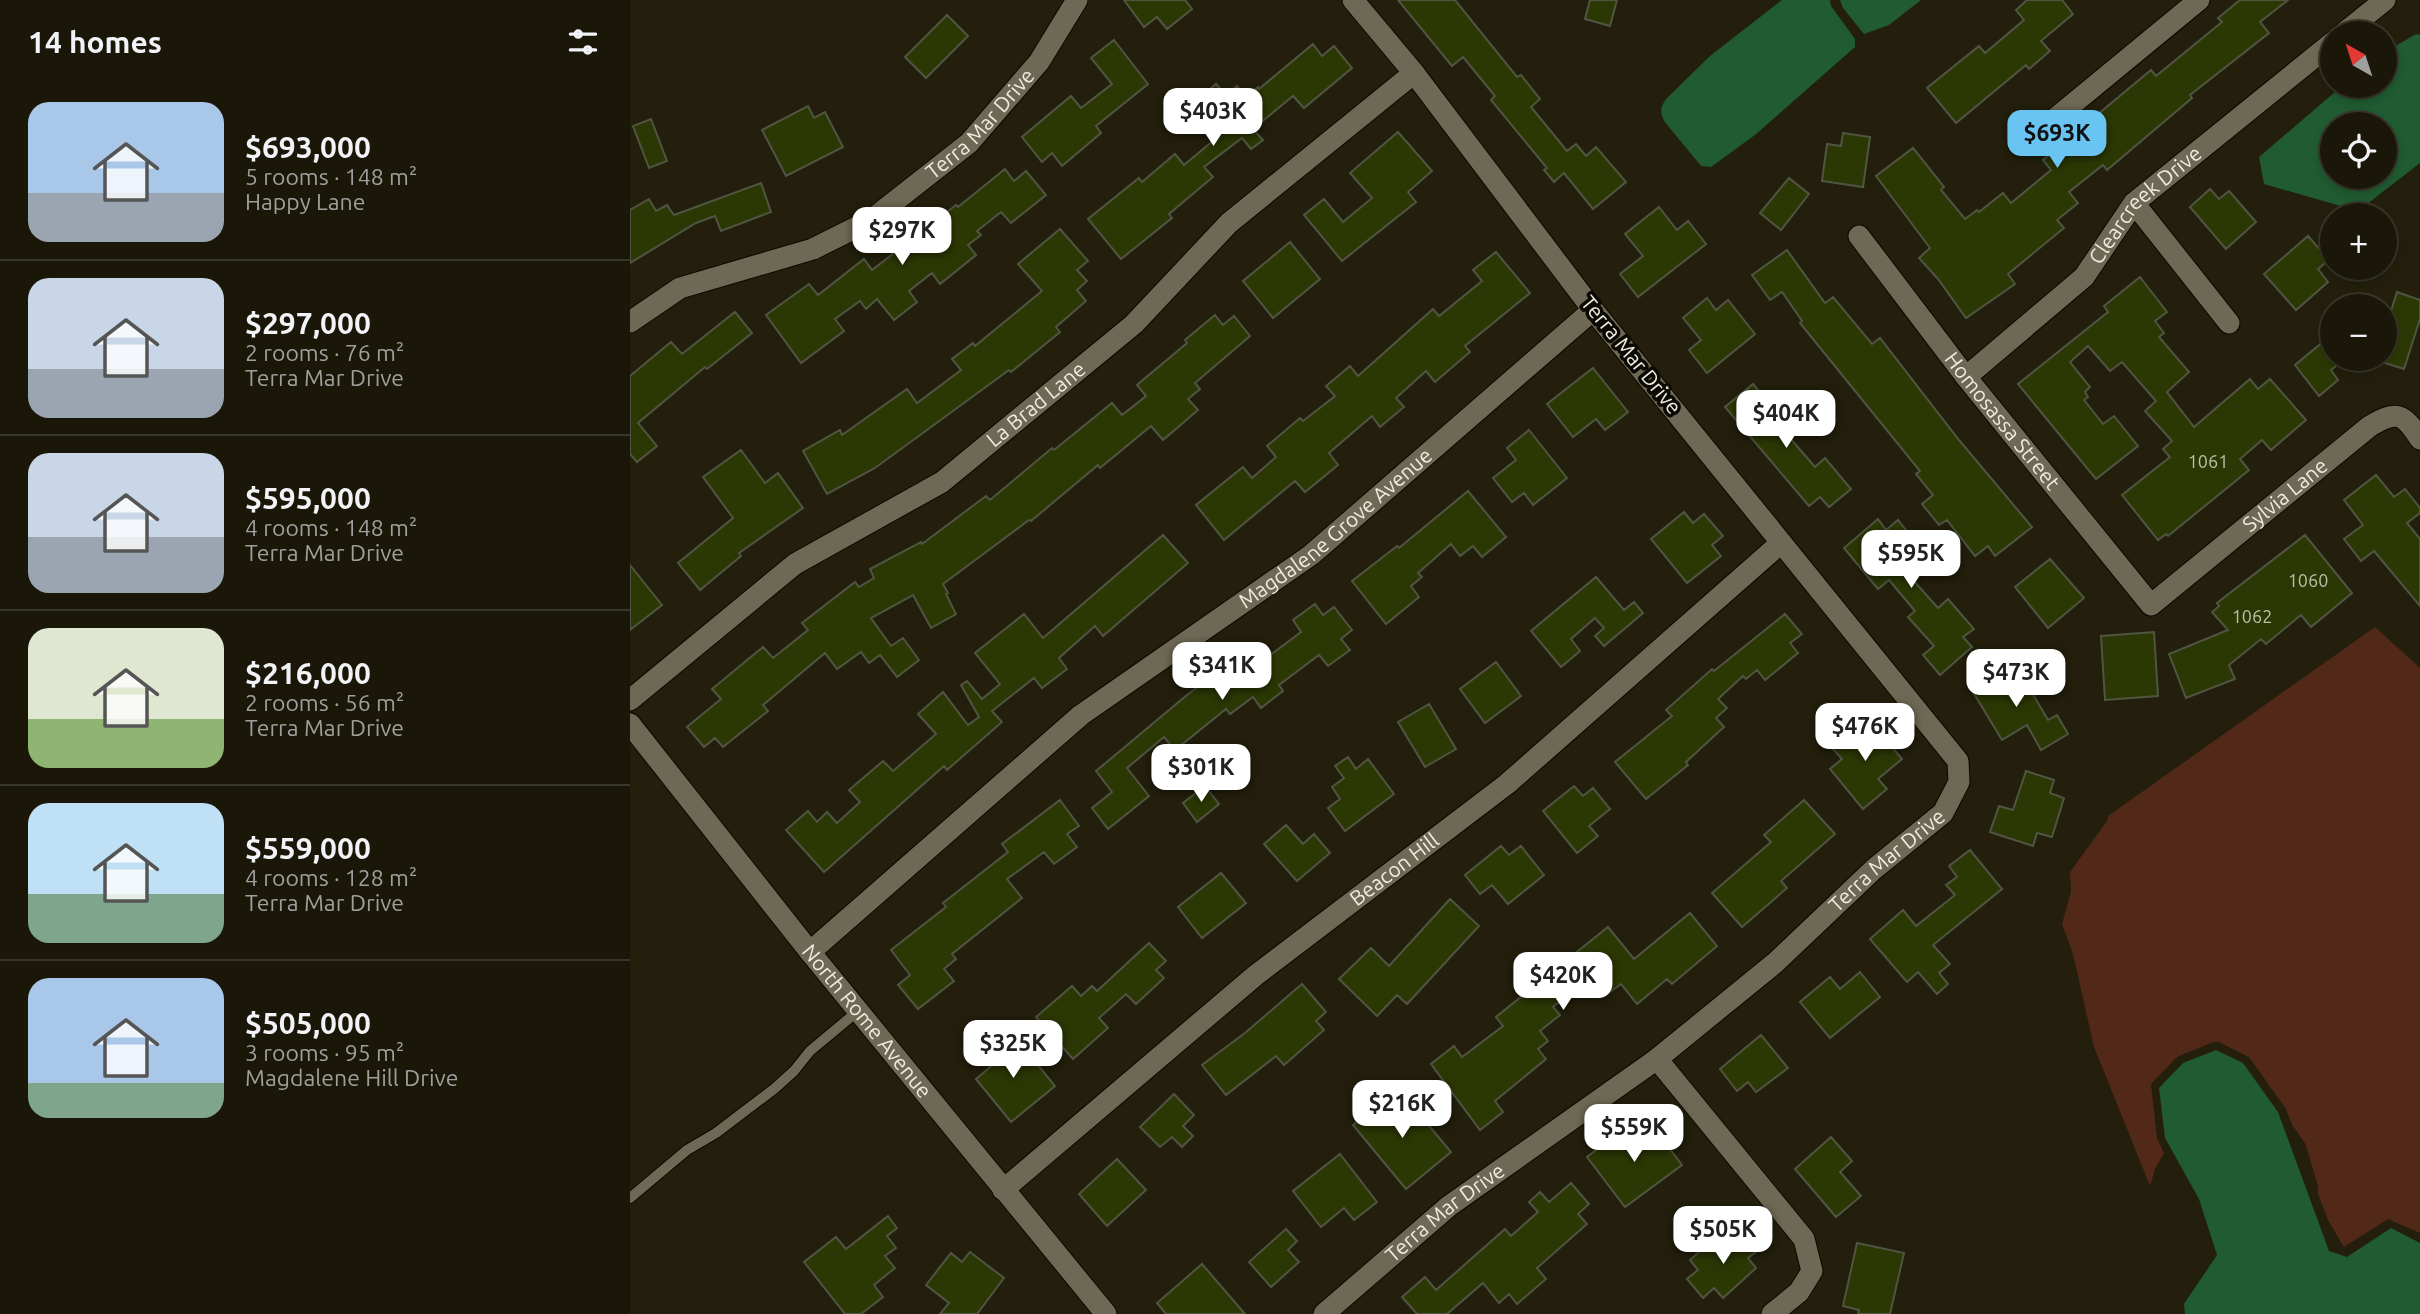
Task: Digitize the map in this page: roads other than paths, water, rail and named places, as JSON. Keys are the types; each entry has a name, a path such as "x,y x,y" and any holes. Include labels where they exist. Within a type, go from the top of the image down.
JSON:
{"street":[{"name":"Terra Mar Drive","path":"630,322 680,288 813,249 871,220 969,144 1039,62 1077,0"},
{"name":"Terra Mar Drive","path":"1324,1314 1449,1206 1657,1059 1775,963 1874,869 1943,813 1959,782 1958,761 1593,310 1414,73 1353,0"},
{"path":"2029,140 2199,0"},
{"path":"2359,21 2385,0"},
{"name":"Clearcreek Drive","path":"1966,377 2084,276 2134,204 2320,53"},
{"name":"La Brad Lane","path":"630,699 795,564 942,482 1135,324 1229,223 1414,73"},
{"path":"2134,204 2229,323"},
{"name":"Homosassa Street","path":"1859,236 1966,377 2151,605"},
{"name":"Magdalene Grove Avenue","path":"810,952 1081,715 1311,555 1593,310"},
{"name":"Sylvia Lane","path":"2151,605 2378,422 2394,415 2403,417 2410,422 2420,439"},
{"name":"Beacon Hill","path":"1003,1191 1256,975 1507,784 1782,543"},
{"name":"North Rome Avenue","path":"630,724 810,952 1106,1314"},
{"path":"1657,1059 1804,1239 1812,1270 1799,1292 1772,1314"}],"lane":[{"path":"630,1198 687,1150 716,1133 775,1089 810,1051 858,1011"}]}
